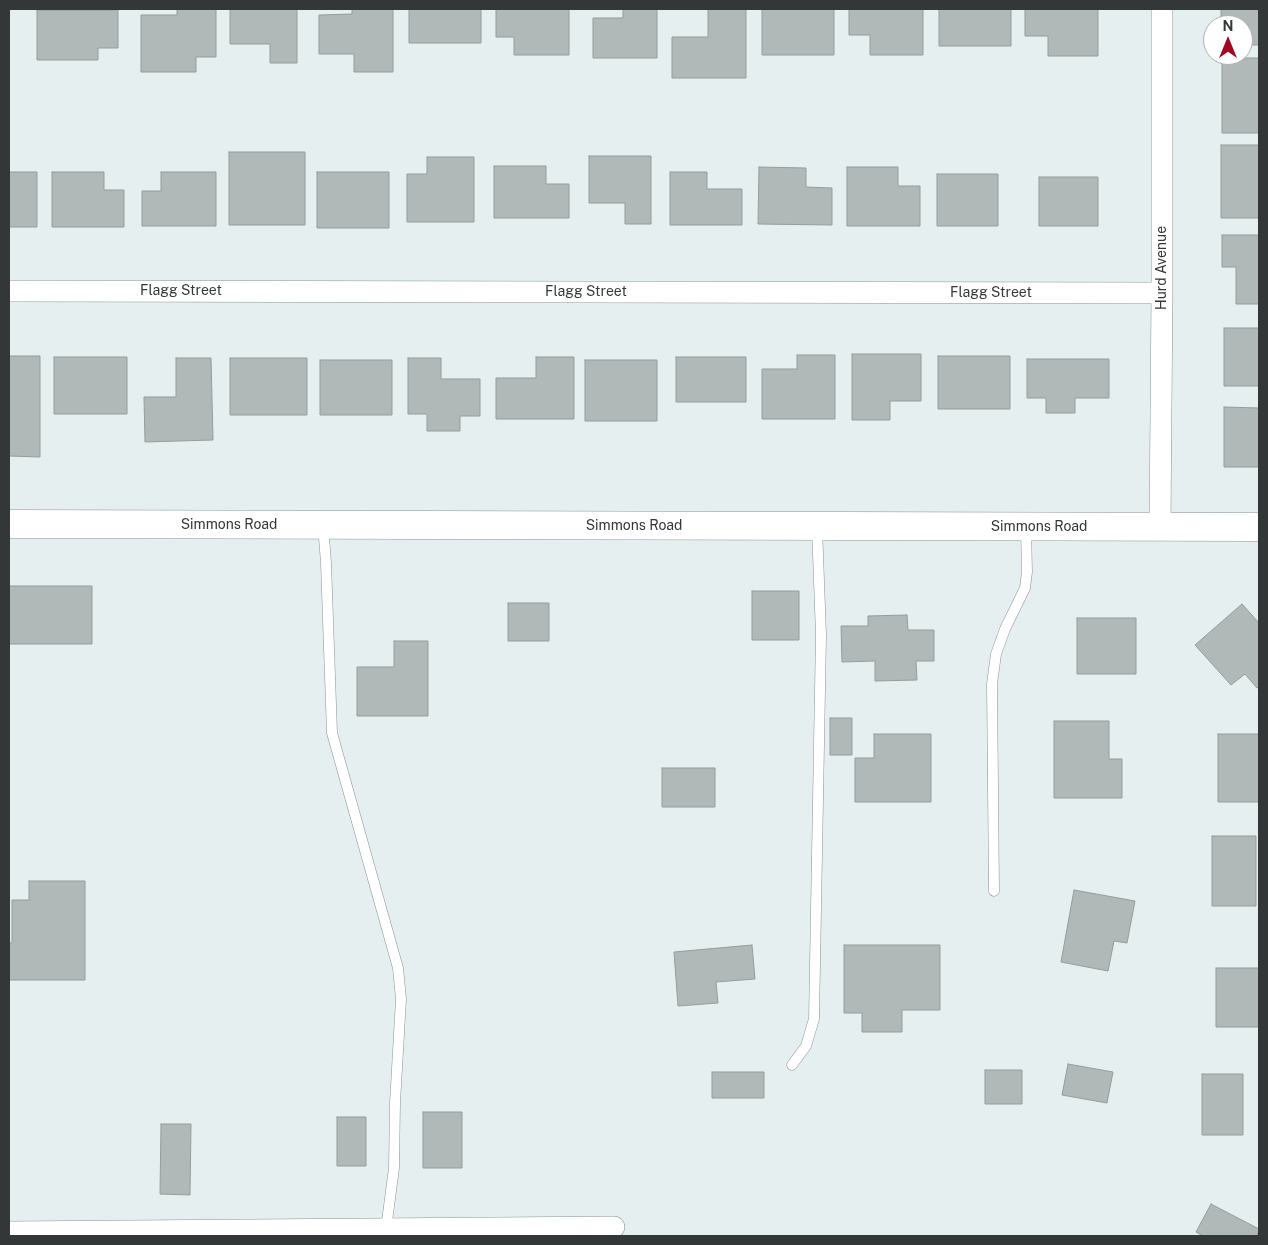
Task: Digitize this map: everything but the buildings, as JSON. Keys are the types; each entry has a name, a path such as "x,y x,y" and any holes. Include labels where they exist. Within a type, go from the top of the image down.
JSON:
{"street":[{"name":"Hurd Avenue","path":"1160,527 1162,9"},
{"name":"Flagg Street","path":"9,291 1162,293"},
{"name":"Simmons Road","path":"9,524 1259,528"},
{"path":"9,1232 614,1228"}],"lane":[{"path":"323,525 332,733 398,968 401,999 395,1103 394,1168 386,1229"},
{"path":"792,1064 806,1046 814,1019 821,634 817,526"},
{"path":"994,891 992,684 996,654 1005,629 1025,588 1027,572 1026,527"}]}
